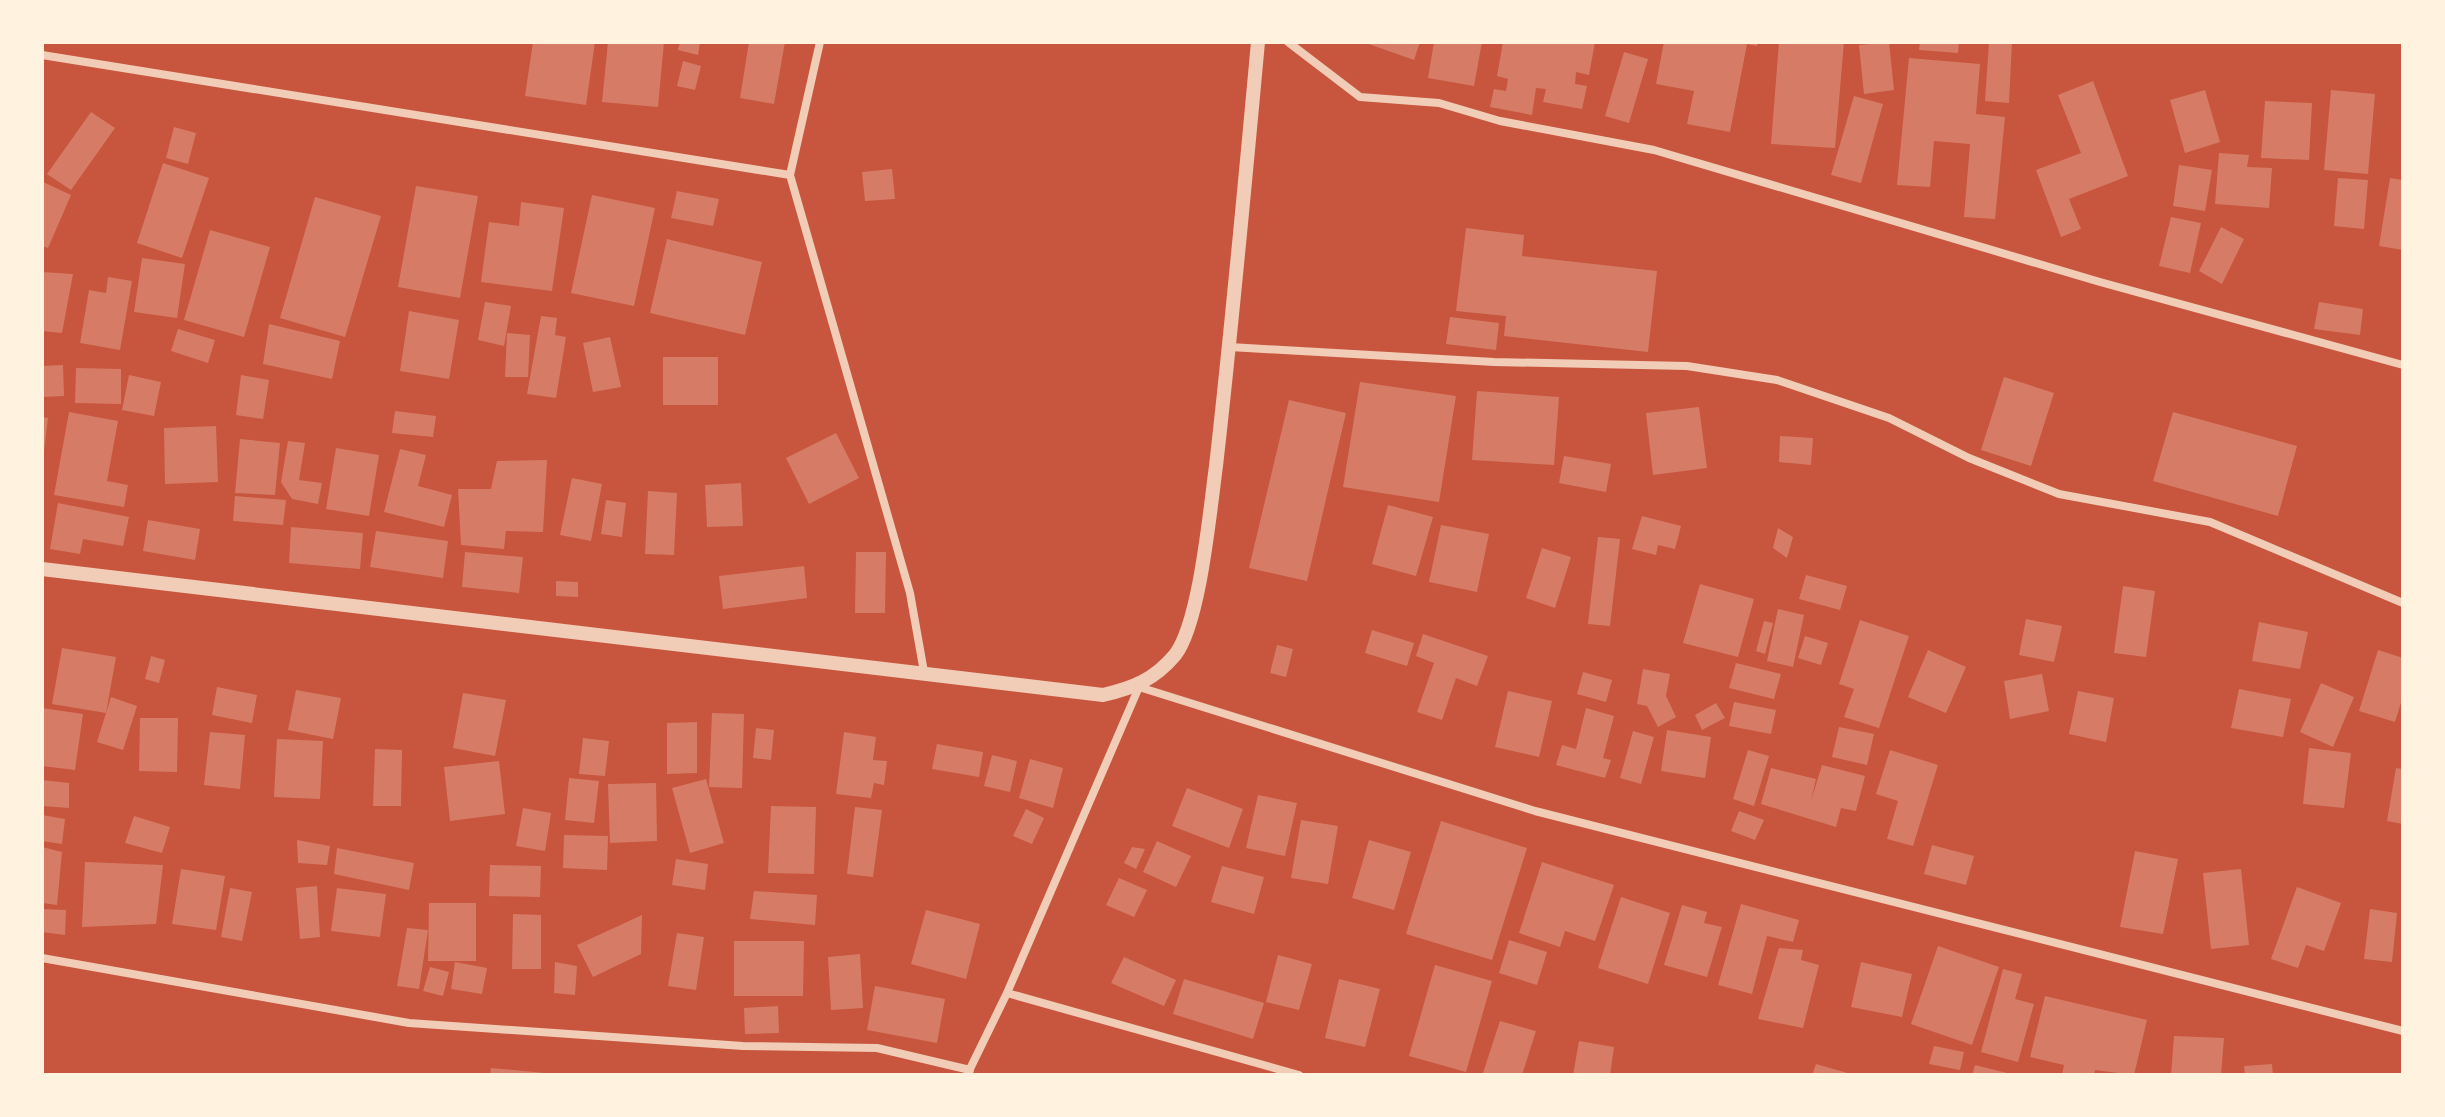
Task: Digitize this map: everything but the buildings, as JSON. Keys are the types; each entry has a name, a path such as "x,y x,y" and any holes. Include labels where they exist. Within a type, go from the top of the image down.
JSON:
{"street":[{"path":"820,42 790,175 910,593 924,672"},
{"path":"42,958 409,1023 743,1046 877,1048 969,1072 1007,993 1139,687 1176,654 1194,605 1207,540 1230,347 1258,42"},
{"path":"1288,42 1360,97 1439,103 1500,121 1654,150 2100,282 2403,365"},
{"path":"42,55 790,175"},
{"path":"1230,347 1494,362 1687,366 1777,380 1889,418 1969,458 2059,494 2210,522 2403,603"},
{"path":"42,569 1103,695 1139,687 1535,811 2403,1031"},
{"path":"1007,993 1299,1075"}]}
